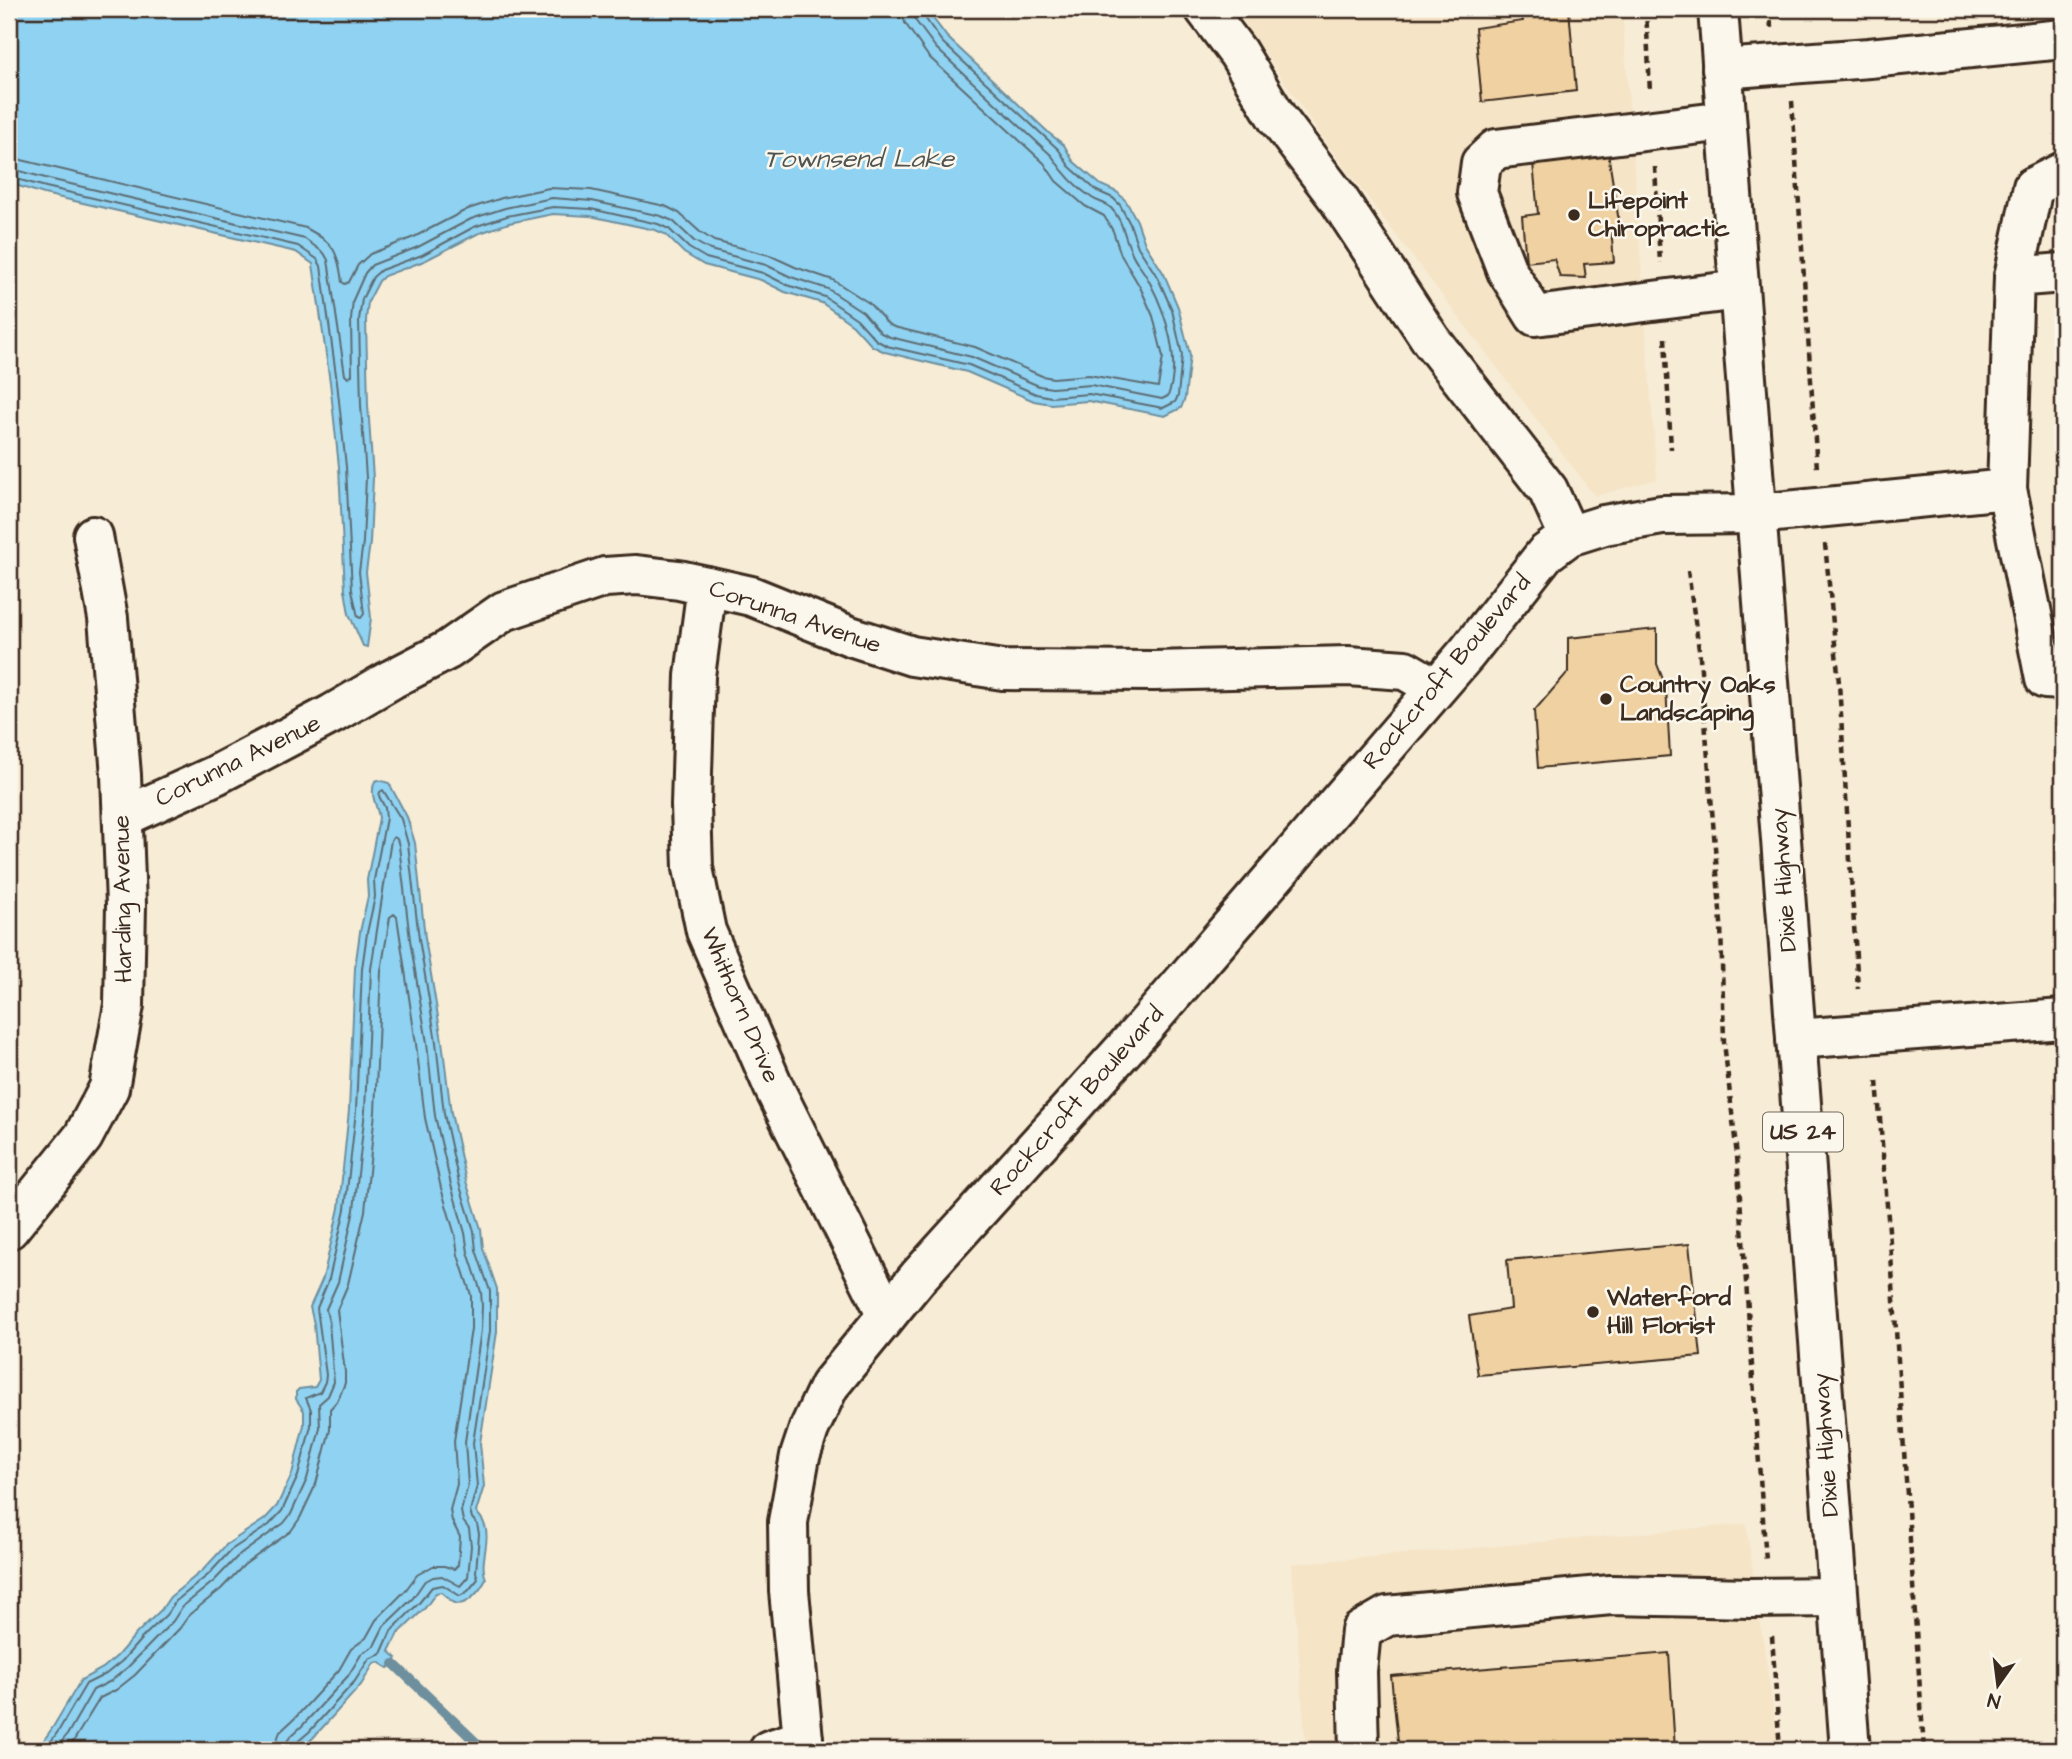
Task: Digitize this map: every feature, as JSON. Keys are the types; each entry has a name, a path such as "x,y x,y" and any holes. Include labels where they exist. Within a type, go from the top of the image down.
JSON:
{"street":[{"path":"1205,9 1238,53 1277,118 1336,197 1431,340 1548,490 1569,536"},
{"name":"Dixie Highway","path":"1718,9 1850,1750"},
{"path":"1722,69 2063,39"},
{"path":"1726,121 1496,149 1481,163 1477,193 1507,271 1535,316 1739,290"},
{"path":"2063,172 2033,187 2014,277 2007,489 2045,679 2063,680"},
{"path":"2014,277 2063,273"},
{"name":"Rockcroft Boulevard","path":"792,1746 788,1522 800,1456 828,1386 919,1276 1146,1025 1467,653 1545,554 1569,536 1604,525 1662,515 1756,514 2007,489"},
{"name":"Harding Avenue","path":"9,1229 83,1137 109,1088 124,1005 126,905 121,775 108,618 93,536"},
{"name":"Corunna Avenue","path":"123,817 216,775 332,714 448,650 504,611 604,577 636,575 679,580 751,596 850,636 912,656 1003,670 1154,671 1348,666 1405,670 1436,688"},
{"name":"Whithorn Drive","path":"707,586 695,676 691,805 693,868 706,931 774,1088 887,1315"},
{"path":"1796,1039 2063,1019"},
{"path":"1359,1750 1357,1671 1361,1631 1387,1616 1611,1595 1838,1597"}],"path":[{"path":"1646,9 1671,449"},
{"path":"1770,9 1771,31"},
{"path":"1688,571 1700,657 1721,923 1724,1042 1737,1156 1780,1750"},
{"path":"1877,1081 1924,1750"}],"shaded area":[{"path":"1235,9 1622,9 1657,479 1595,496 1327,144"},
{"path":"1746,1524 1779,1750 1306,1750 1292,1564"}],"water":[{"name":"Townsend Lake","path":"9,9 926,9 947,37 1064,145 1073,161 1101,185 1117,192 1126,201 1178,307 1190,355 1185,398 1181,408 1165,416 1088,401 1051,404 1034,401 967,372 885,352 872,346 853,325 822,303 785,292 761,280 704,265 684,253 665,234 655,230 590,216 553,214 509,223 477,234 424,261 384,276 368,302 368,405 373,478 366,572 371,618 367,647 363,646 349,614 345,590 339,467 313,264 296,252 44,194 9,183"},
{"path":"375,781 389,783 407,817 415,843 425,938 451,1113 466,1181 481,1229 483,1248 497,1289 497,1332 480,1443 484,1486 476,1512 486,1528 486,1579 478,1592 464,1603 455,1603 441,1592 436,1593 425,1608 397,1635 389,1651 397,1658 394,1664 388,1668 378,1662 374,1663 361,1685 313,1738 298,1750 37,1750 81,1680 103,1668 117,1656 170,1597 203,1570 226,1545 265,1519 277,1506 292,1474 304,1425 304,1411 296,1399 296,1392 299,1389 315,1387 319,1380 310,1307 323,1278 339,1208 349,1110 355,968 379,818 373,791"}],"building":[{"path":"1521,9 1569,9 1576,91 1482,102 1475,28 1523,21"},
{"name":"Lifepoint Chiropractic","path":"1608,153 1620,228 1611,228 1614,262 1584,264 1586,278 1560,277 1554,259 1526,262 1522,216 1538,214 1533,163"},
{"name":"Country Oaks Landscaping","path":"1657,629 1657,664 1666,687 1670,756 1538,768 1534,711 1568,672 1568,638"},
{"name":"Waterford Hill Florist","path":"1689,1244 1701,1356 1478,1375 1469,1316 1511,1309 1507,1260"},
{"path":"1669,1653 1675,1750 1399,1750 1391,1676"}],"waterway":[{"path":"394,1664 484,1750"}],"place":[{"name":"Lifepoint Chiropractic","path":"1574,215"},
{"name":"Country Oaks Landscaping","path":"1606,699"},
{"name":"Waterford Hill Florist","path":"1593,1312"}]}
